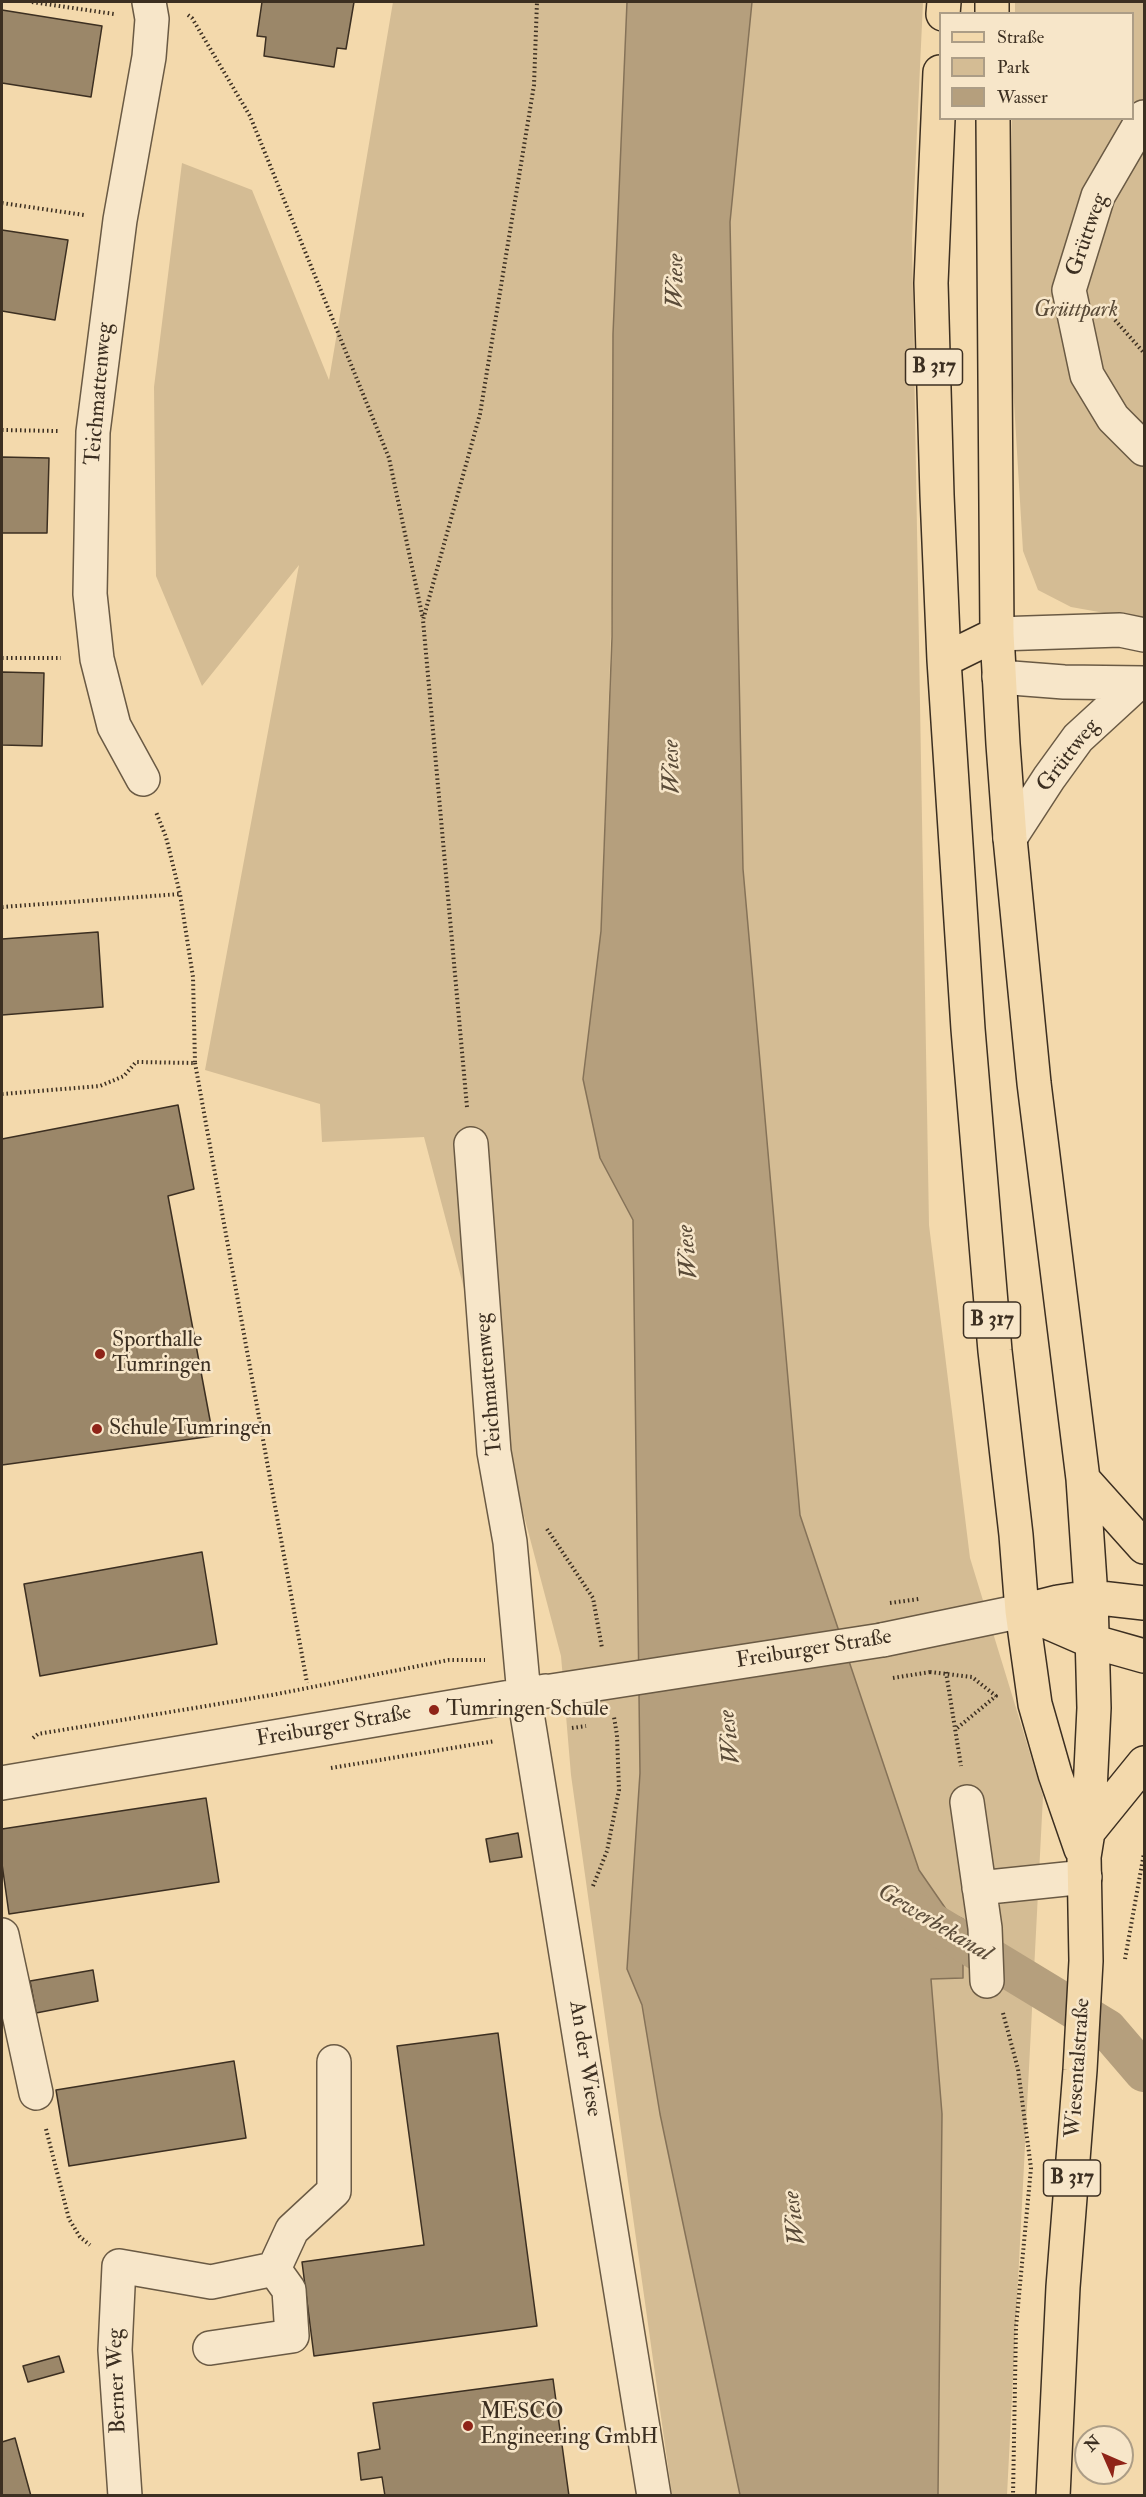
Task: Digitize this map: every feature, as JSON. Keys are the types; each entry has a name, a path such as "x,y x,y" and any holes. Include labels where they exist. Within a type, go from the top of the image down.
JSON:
{"main road":[{"name":"B 317","path":"939,95 931,283 944,660 969,1041 995,1351 1016,1535 1022,1611 1035,1704 1055,1773 1086,1855"},
{"name":"B 317","path":"993,120 999,677 1010,838 1034,1083 1083,1479 1091,1598 1094,1708 1086,1855"},
{"path":"944,660 998,634"},
{"path":"944,660 999,677"},
{"path":"1083,1479 1144,1547"},
{"path":"1022,1611 1058,1602 1091,1598 1144,1603"},
{"path":"1022,1611 1091,1641 1144,1656"},
{"path":"1086,1855 1144,1763"},
{"name":"Wiesentalstraße","path":"1053,2496 1063,2287 1086,1961 1086,1855"}],"street":[{"name":"Teichmattenweg","path":"143,779 114,726 97,659 90,594 93,432 120,220 149,57 162,7"},
{"name":"Grüttweg","path":"1144,117 1098,196 1069,290 1087,375 1113,418 1144,449"},
{"path":"998,634 1120,630 1144,635"},
{"name":"Grüttweg","path":"999,677 1064,682 1141,683"},
{"name":"Grüttweg","path":"1010,838 1078,738 1141,683"},
{"name":"Teichmattenweg","path":"471,1144 494,1452 510,1542 519,1623"},
{"name":"Freiburger Straße","path":"2,1783 537,1693 882,1640 1022,1611"},
{"name":"An der Wiese","path":"519,1623 521,1659 537,1693 563,1930 654,2496"},
{"path":"968,1802 985,1928 987,1981"},
{"path":"979,1888 1086,1855"},
{"path":"2,1935 36,2093"},
{"path":"274,2269 292,2230 334,2191 334,2062"},
{"path":"119,2266 211,2282 274,2269"},
{"name":"Berner Weg","path":"119,2266 115,2350 125,2496"},
{"path":"210,2348 292,2336 289,2290 274,2269"}],"path":[{"path":"32,2 162,7 192,18 250,116 389,458 423,620 471,1144"},
{"path":"423,620 480,414 534,85 537,2"},
{"path":"2,202 120,220"},
{"path":"1112,318 1144,353"},
{"path":"2,430 93,432"},
{"path":"2,658 97,659"},
{"path":"143,779 166,837 180,894 193,977 195,1063 307,1683"},
{"path":"2,907 180,894"},
{"path":"2,1094 100,1086 123,1076 136,1062 195,1063"},
{"path":"29,1742 38,1734 272,1695 449,1660 521,1659"},
{"path":"930,1672 946,1672 972,1677 996,1696 955,1729"},
{"path":"946,1672 968,1802"},
{"path":"1124,1965 1144,1853"},
{"path":"1012,2054 1018,2069 1031,2168 1016,2327 1013,2496"},
{"path":"36,2093 69,2219 80,2237 119,2266"}],"green space":[{"path":"393,2 627,2 613,334 612,604 601,931 583,1079 600,1158 633,1220 640,1773 627,1969 642,2005 660,2114 740,2495 672,2495 571,1775 561,1656 424,1137 322,1142 320,1104 205,1070 299,565 202,686 156,576 154,387 182,163 252,190 329,380"},
{"path":"743,2 923,2 912,240 929,1225 970,1558 1043,1796 1007,2495 938,2495 942,2114 931,1978 948,1912 919,1871 800,1515 743,869 730,222"},
{"name":"Grüttpark","path":"1015,2 1144,2 1144,620 1071,607 1038,590 1023,551 1008,303 1012,120 1134,120 1134,12 1015,12"}],"water":[{"name":"Wiese","path":"627,2 752,2 730,222 743,869 800,1515 919,1870 948,1912 963,1919 963,1978 931,1979 942,2114 938,2495 740,2495 660,2114 642,2005 627,1969 640,1773 633,1220 600,1158 583,1079 601,931 612,637 613,334"}],"building":[{"path":"262,2 354,2 346,49 337,48 334,67 264,56 266,37 257,36"},
{"path":"2,10 102,26 91,97 2,83"},
{"path":"2,230 68,240 55,320 2,311"},
{"path":"2,457 49,458 47,533 2,533"},
{"path":"2,672 44,673 42,746 2,745"},
{"path":"98,932 103,1007 2,1015 2,939"},
{"name":"Sporthalle Tumringen","path":"178,1105 194,1189 168,1196 213,1436 2,1465 2,1139"},
{"path":"202,1552 217,1644 40,1676 24,1584"},
{"path":"206,1798 219,1882 9,1914 2,1864 2,1829"},
{"path":"518,1833 522,1857 490,1862 486,1839"},
{"path":"93,1970 98,2001 36,2013 30,1981"},
{"path":"498,2033 537,2326 314,2356 302,2262 424,2245 397,2046"},
{"path":"234,2061 246,2138 69,2166 56,2090"},
{"path":"59,2356 64,2372 28,2382 23,2366"},
{"name":"MESCO Engineering GmbH","path":"553,2379 569,2496 385,2496 382,2477 361,2480 358,2453 380,2449 373,2403"},
{"path":"15,2438 31,2496 2,2496 2,2442"}],"waterway":[{"name":"Gewerbekanal","path":"916,1913 1107,2029 1144,2072"}],"place":[{"name":"Sporthalle Tumringen","path":"100,1354"},
{"name":"Schule Tumringen","path":"97,1429"},
{"name":"Tumringen Schule","path":"434,1710"},
{"name":"MESCO Engineering GmbH","path":"468,2426"}]}
